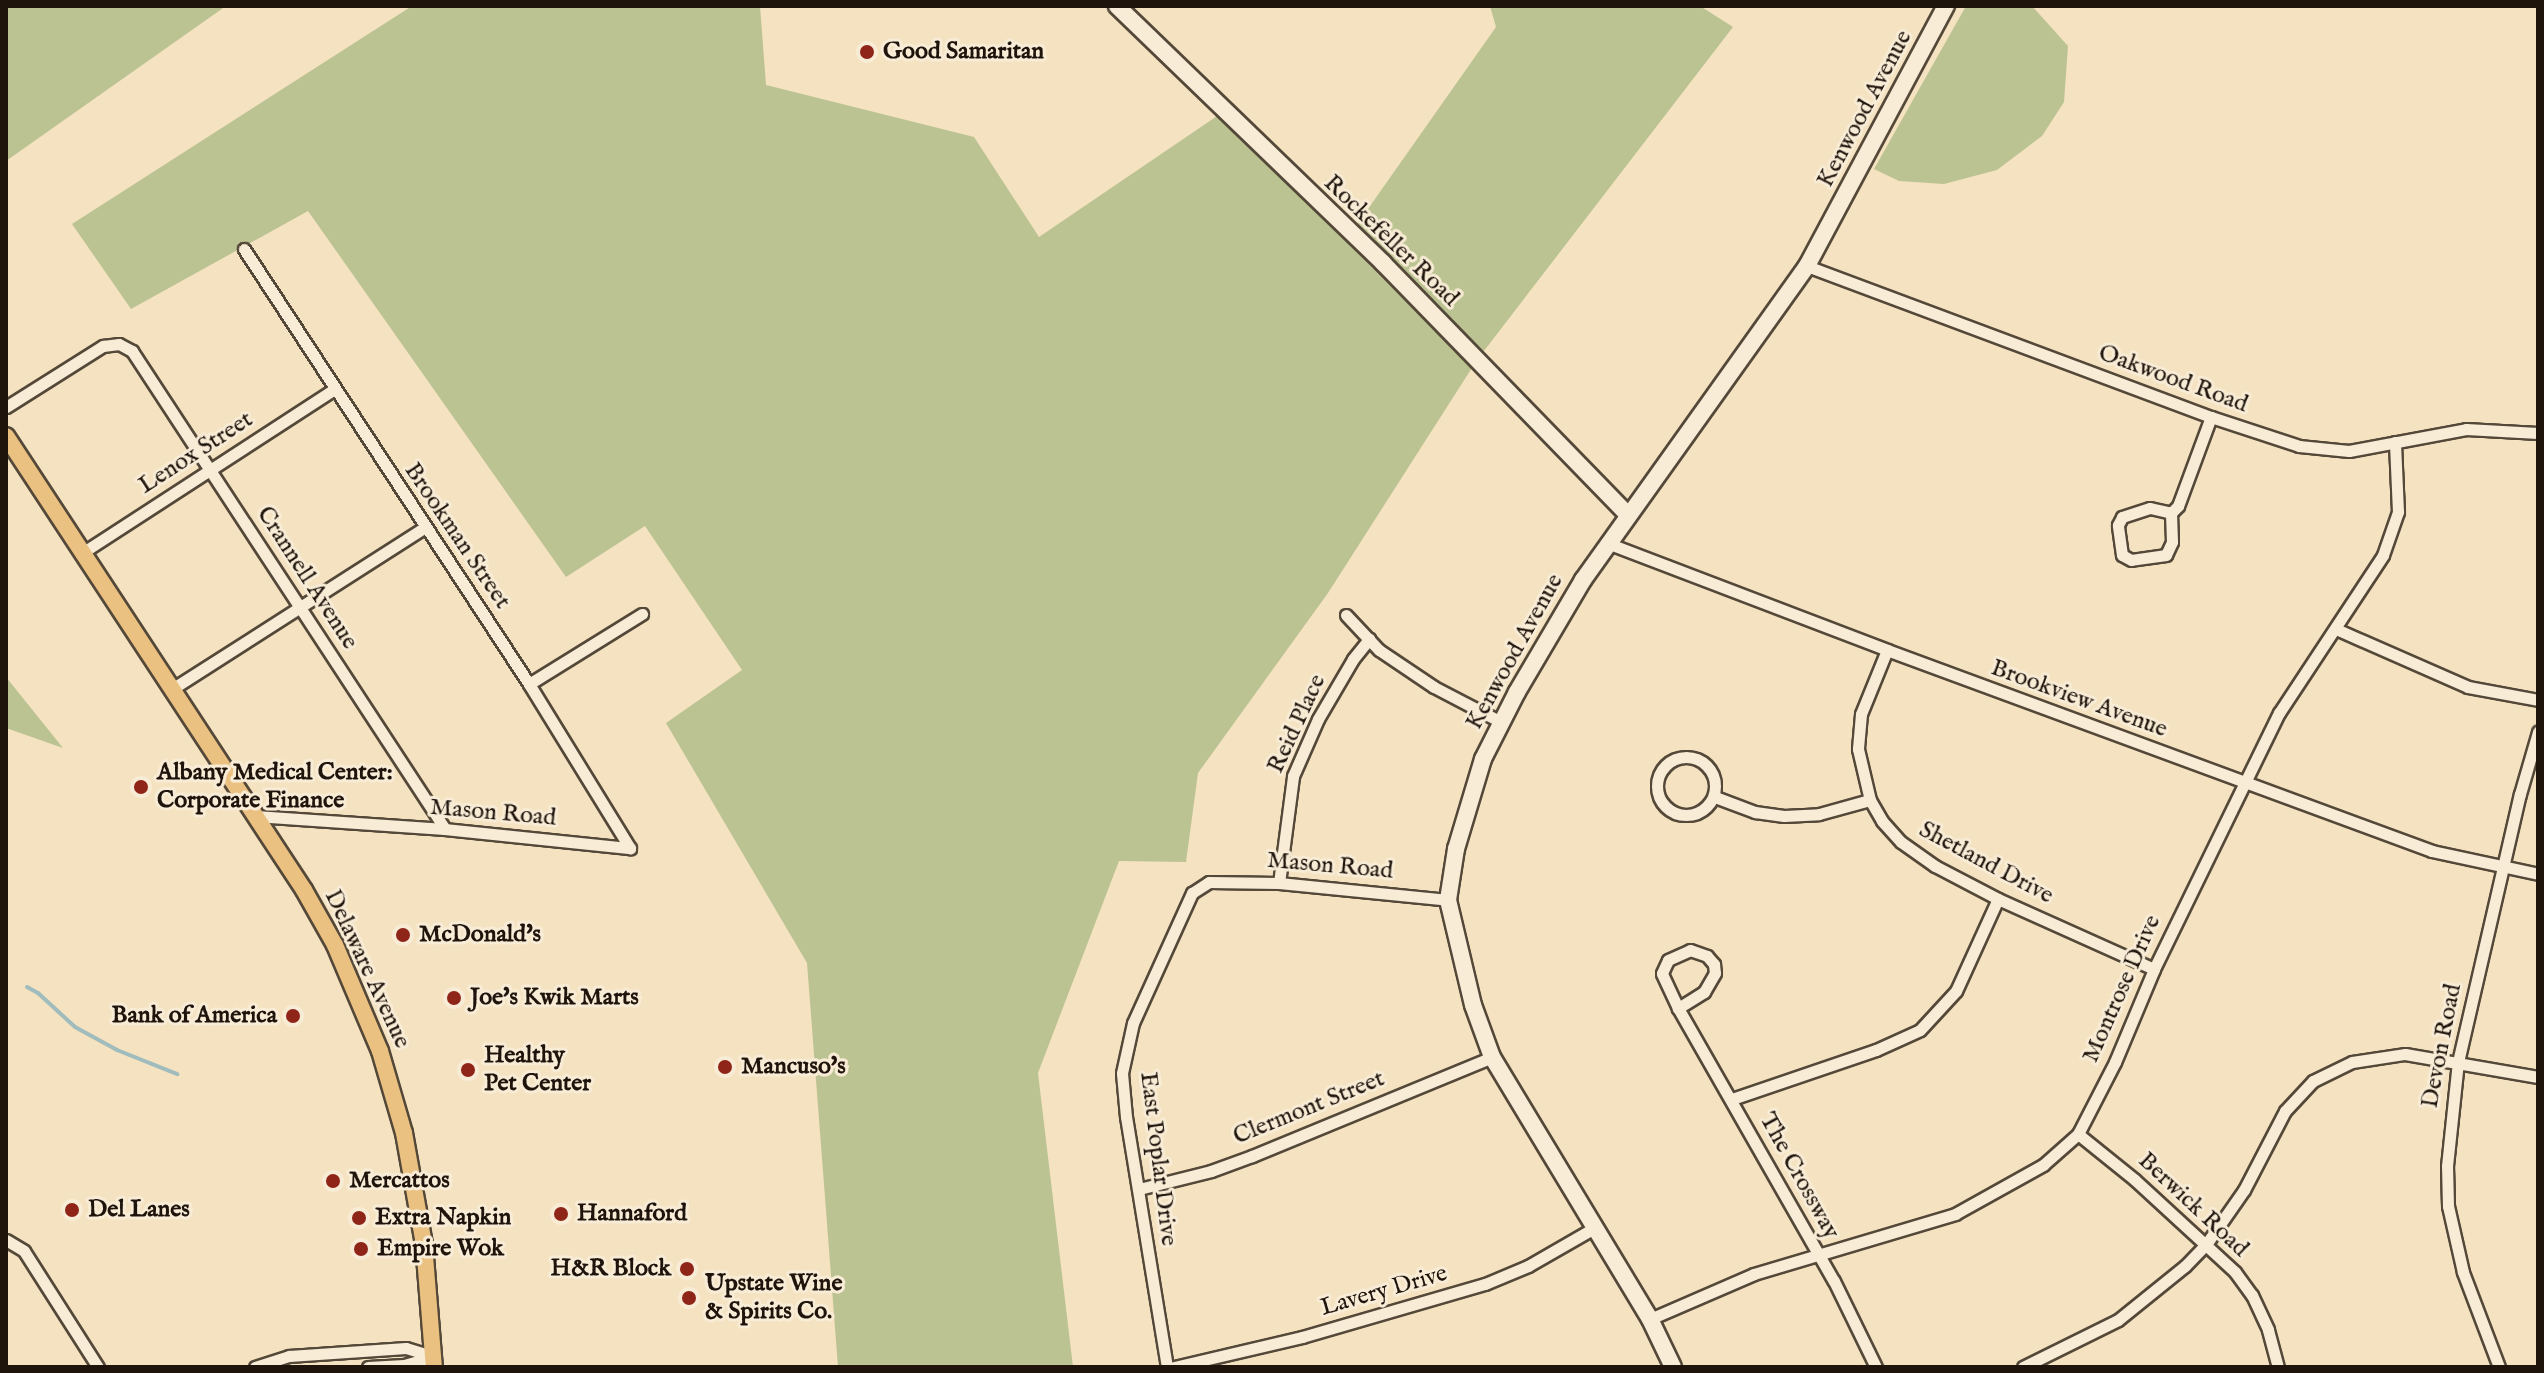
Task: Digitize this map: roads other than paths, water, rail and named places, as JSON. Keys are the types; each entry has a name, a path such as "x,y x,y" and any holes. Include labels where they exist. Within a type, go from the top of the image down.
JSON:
{"main road":[{"name":"Delaware Avenue","path":"6,436 255,816 335,945 395,1094 417,1193 433,1362"}],"street":[{"name":"Rockefeller Road","path":"1117,6 1383,263 1628,515"},
{"name":"Kenwood Avenue","path":"1673,1367 1650,1319 1492,1057 1473,1005 1448,900 1456,849 1483,759 1583,580 1807,266 1946,6"},
{"name":"Brookman Street","path":"244,249 333,390 529,684 630,848"},
{"name":"Oakwood Road","path":"1807,266 2211,417 2323,450 2349,451 2466,429 2538,433"},
{"name":"Crannell Avenue","path":"6,407 103,346 119,344 132,351 445,829"},
{"name":"Lenox Street","path":"82,553 333,390"},
{"path":"2171,513 2150,508 2122,517 2117,534 2122,555 2140,561 2166,555 2172,542 2171,513 2183,493 2211,417"},
{"name":"Montrose Drive","path":"1650,1319 1754,1274 1912,1229 1969,1208 2043,1165 2078,1134 2115,1062 2154,969 2279,713 2336,629 2392,536 2398,512 2395,442"},
{"path":"172,689 425,527"},
{"name":"Brookview Avenue","path":"1610,544 2243,783 2432,851 2502,869 2538,874"},
{"path":"529,684 642,614"},
{"path":"1346,615 1379,650 1434,687 1501,722"},
{"path":"2336,629 2468,687 2538,700"},
{"name":"Reid Place","path":"1279,883 1293,776 1318,719 1353,659 1369,639"},
{"name":"Shetland Drive","path":"1887,650 1861,714 1858,749 1870,800 1901,842 1935,866 1998,899 2154,969"},
{"name":"Devon Road","path":"2499,1367 2463,1272 2448,1206 2447,1166 2458,1062 2502,869 2538,732"},
{"path":"1676,761 1702,761 1714,773 1715,797 1694,813 1674,812 1666,808 1656,793 1659,773 1676,761"},
{"path":"1715,797 1755,812 1784,816 1819,814 1870,800"},
{"name":"Mason Road","path":"255,816 445,829 630,848"},
{"name":"Mason Road","path":"1209,882 1279,883 1448,900"},
{"name":"East Poplar Drive","path":"1167,1367 1126,1117 1122,1073 1125,1051 1150,981 1192,893 1209,882"},
{"path":"1732,1099 1876,1050 1920,1030 1956,991 1998,899"},
{"name":"The Crossway","path":"1678,1008 1704,992 1715,973 1714,964 1701,952 1681,951 1663,966 1664,983 1678,1008 1732,1099 1817,1255 1834,1281 1876,1367"},
{"path":"2023,1367 2118,1320 2176,1274 2207,1243 2244,1190 2285,1111 2313,1081 2352,1062 2405,1054 2538,1077"},
{"name":"Clermont Street","path":"1139,1189 1211,1171 1252,1156 1492,1057"},
{"name":"Berwick Road","path":"2078,1134 2207,1243 2252,1295 2268,1330 2278,1367"},
{"name":"Lavery Drive","path":"1174,1367 1302,1337 1485,1284 1528,1266 1594,1228"},
{"path":"6,1240 24,1251 98,1367"},
{"path":"255,1367 289,1356 406,1348 433,1362"},
{"path":"368,1367 433,1362"}],"waterway":[{"path":"27,987 38,993 75,1027 117,1050 177,1074"}],"place":[{"name":"Good Samaritan","path":"867,52"},
{"name":"Albany Medical Center: Corporate Finance","path":"141,787"},
{"name":"McDonald's","path":"403,935"},
{"name":"Joe's Kwik Marts","path":"454,998"},
{"name":"Bank of America","path":"293,1016"},
{"name":"Mancuso's","path":"725,1067"},
{"name":"Healthy Pet Center","path":"468,1070"},
{"name":"Mercattos","path":"333,1181"},
{"name":"Del Lanes","path":"72,1210"},
{"name":"Hannaford","path":"561,1214"},
{"name":"Extra Napkin","path":"359,1218"},
{"name":"Empire Wok","path":"361,1249"},
{"name":"H&R Block","path":"687,1269"},
{"name":"Upstate Wine & Spirits Co.","path":"689,1298"}]}
